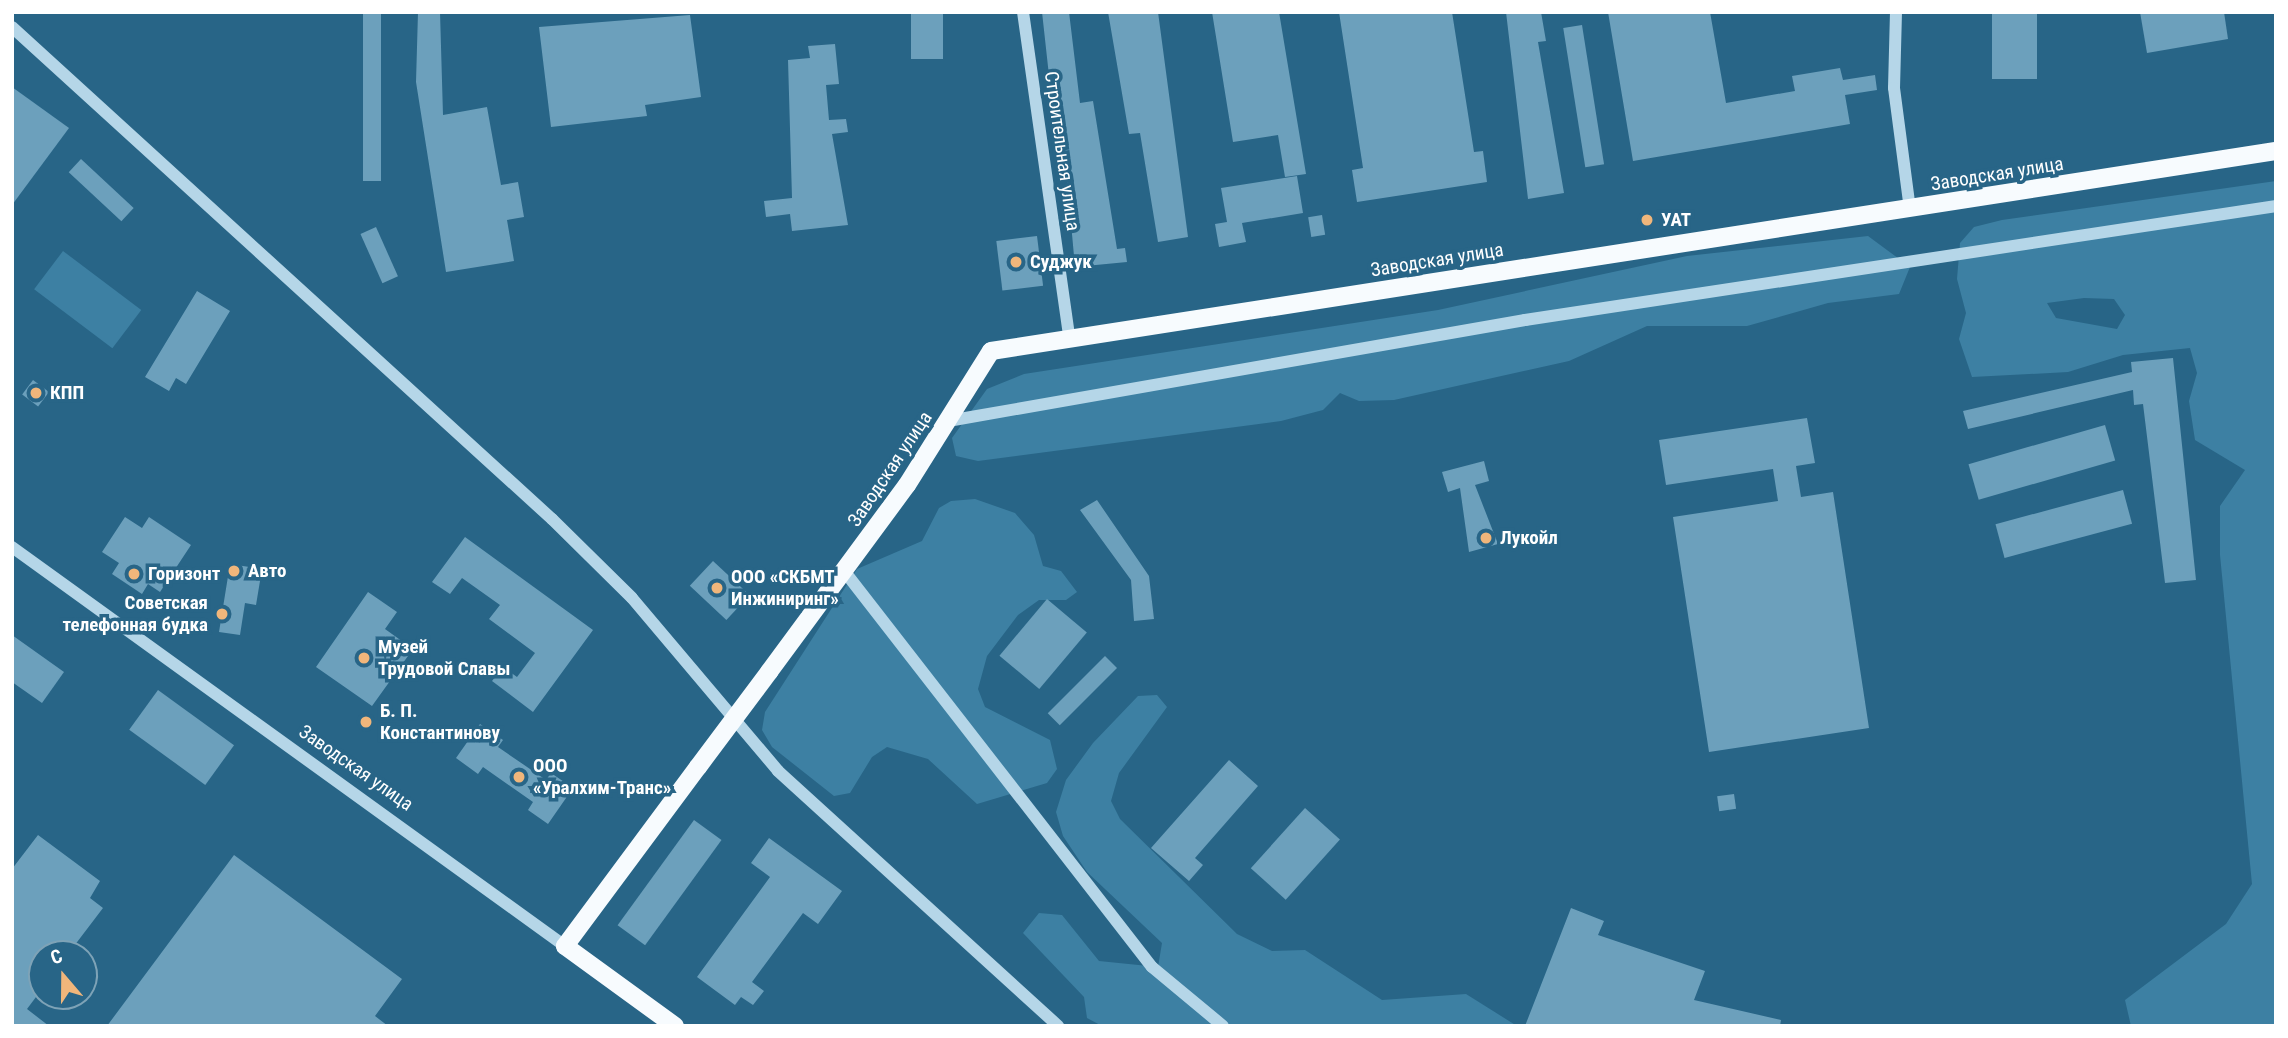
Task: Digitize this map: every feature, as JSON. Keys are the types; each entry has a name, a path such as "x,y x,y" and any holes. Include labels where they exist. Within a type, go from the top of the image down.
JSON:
{"main road":[{"name":"Заводская улица","path":"675,1026 565,946 845,572 948,421 991,351 2276,151"}],"street":[{"name":"Строительная улица","path":"1023,12 1069,337"},
{"path":"1896,12 1894,88 1910,209"},
{"path":"12,27 552,519 632,598 762,756 1058,1026"},
{"path":"948,421 1525,320 2276,206"},
{"name":"Заводская улица","path":"12,547 565,946"},
{"path":"845,572 1152,967 1223,1026"}],"shaded area":[{"path":"2276,181 2276,1026 2131,1026 2125,1000 2226,924 2252,884 2220,555 2220,506 2245,470 2195,440 2189,401 2197,373 2190,348 2123,355 2068,372 1972,377 1959,339 1966,313 1957,279 1960,243 1974,227 2002,220","holes":["2084,298 2114,299 2125,315 2117,329 2056,318 2047,303"]},
{"path":"1868,236 1910,267 1899,294 1828,303 1747,326 1647,326 1569,361 1394,400 1359,401 1340,393 1323,410 1281,421 978,461 956,456 952,438 987,389 1024,374 1438,310 1687,256"},
{"path":"63,251 141,310 112,348 34,289"},
{"path":"975,499 1015,513 1034,535 1043,566 1061,571 1077,592 1066,600 1039,600 1018,615 987,656 978,689 985,707 1050,740 1057,769 1047,783 977,804 928,759 887,747 872,757 850,793 834,796 772,747 762,730 765,712 857,569 922,541 939,508 951,501"},
{"path":"1157,695 1167,707 1119,773 1111,801 1120,819 1237,934 1272,951 1305,950 1382,1000 1466,994 1517,1026 1102,1026 1087,1018 1084,997 1023,933 1039,913 1062,915 1099,961 1158,967 1162,943 1087,872 1063,836 1056,812 1066,780 1093,743 1138,696"}],"building":[{"path":"363,12 381,12 381,181 363,181"},
{"path":"418,12 440,12 443,115 487,107 501,185 518,182 524,217 507,220 514,261 446,272 416,82"},
{"path":"911,12 943,12 943,59 911,59"},
{"path":"1042,12 1069,12 1080,103 1093,101 1117,249 1125,248 1127,262 1075,267 1060,102 1052,103"},
{"path":"1108,12 1158,12 1188,237 1158,242 1140,133 1129,134"},
{"path":"1212,12 1279,12 1306,174 1285,177 1278,135 1233,142"},
{"path":"1339,12 1452,12 1474,152 1483,151 1487,182 1357,202 1352,170 1363,168"},
{"path":"1506,12 1541,12 1546,41 1538,42 1564,193 1528,199"},
{"path":"1608,12 1710,12 1726,103 1795,91 1792,76 1840,68 1843,80 1875,75 1877,90 1845,95 1850,124 1633,161"},
{"path":"1992,12 2037,12 2037,79 1992,79"},
{"path":"2140,12 2224,12 2228,39 2147,53"},
{"path":"690,15 701,97 645,105 647,116 551,127 539,27"},
{"path":"1582,25 1604,164 1585,167 1563,28"},
{"path":"835,44 839,84 826,85 829,120 846,119 848,132 832,134 848,225 792,231 790,214 766,217 764,201 792,198 788,60 810,58 808,46"},
{"path":"12,87 69,128 12,205"},
{"path":"81,159 134,208 121,221 69,172"},
{"path":"1297,176 1303,213 1242,223 1246,242 1219,247 1215,224 1227,222 1221,188"},
{"path":"1322,215 1325,235 1311,237 1308,217"},
{"path":"376,227 398,276 382,283 360,234"},
{"path":"1037,236 1043,286 1002,291 996,241"},
{"path":"197,291 230,311 186,384 176,378 169,391 145,377"},
{"path":"2173,358 2196,580 2165,583 2143,404 2134,405 2133,390 1968,429 1963,411 2132,372 2131,362"},
{"name":"КПП","path":"33,380 49,392 38,406 22,394"},
{"path":"1807,418 1815,463 1796,466 1801,497 1833,492 1869,728 1709,752 1673,517 1778,501 1773,469 1666,485 1659,440"},
{"path":"2105,425 2115,461 1979,500 1969,464"},
{"path":"1484,461 1489,481 1475,485 1498,544 1469,552 1460,488 1448,492 1442,472"},
{"path":"2123,490 2132,524 2005,558 1995,524"},
{"path":"1097,500 1149,576 1154,619 1134,621 1131,580 1080,510"},
{"path":"125,517 142,528 149,517 191,545 160,592 148,584 142,594 112,574 119,563 102,552"},
{"path":"465,537 593,630 533,712 492,681 503,667 517,677 535,653 489,619 500,605 462,578 450,594 432,582"},
{"path":"713,561 750,595 726,620 690,586"},
{"path":"230,564 262,569 256,605 245,603 240,635 219,632"},
{"name":"Музей Трудовой Славы","path":"368,592 397,612 385,629 413,649 372,706 316,667"},
{"path":"1047,599 1087,632 1039,689 999,656"},
{"path":"12,635 64,672 42,703 12,682"},
{"path":"1105,656 1117,668 1060,725 1048,713"},
{"path":"158,690 234,745 205,785 129,730"},
{"name":"ООО «Уралхим-Транс»","path":"480,724 503,740 498,747 546,780 551,773 573,788 548,824 528,810 533,802 483,767 478,774 456,758"},
{"path":"1229,760 1258,786 1195,858 1203,865 1189,881 1151,848"},
{"path":"1734,794 1736,809 1719,811 1717,796"},
{"path":"1305,808 1340,839 1286,900 1251,868"},
{"path":"694,820 722,840 645,945 618,925"},
{"path":"38,835 100,881 90,898 103,908 79,940 28,940 27,1009 49,1026 12,1026 12,869"},
{"path":"769,838 842,891 818,924 803,913 752,982 764,991 753,1005 741,997 735,1005 697,977 770,877 751,863"},
{"path":"234,855 402,979 375,1016 388,1026 107,1026"},
{"path":"1571,908 1604,921 1598,935 1705,971 1694,1000 1781,1020 1780,1026 1525,1026"}],"place":[{"name":"УАТ","path":"1647,220"},
{"name":"Суджук","path":"1016,262"},
{"name":"КПП","path":"36,393"},
{"name":"Лукойл","path":"1486,538"},
{"name":"Авто","path":"234,571"},
{"name":"Горизонт","path":"134,574"},
{"name":"ООО «СКБМТ Инжиниринг»","path":"717,588"},
{"name":"Советская телефонная будка","path":"222,614"},
{"name":"Музей Трудовой Славы","path":"364,658"},
{"name":"Б. П. Константинову","path":"366,722"},
{"name":"ООО «Уралхим-Транс»","path":"519,777"}]}
